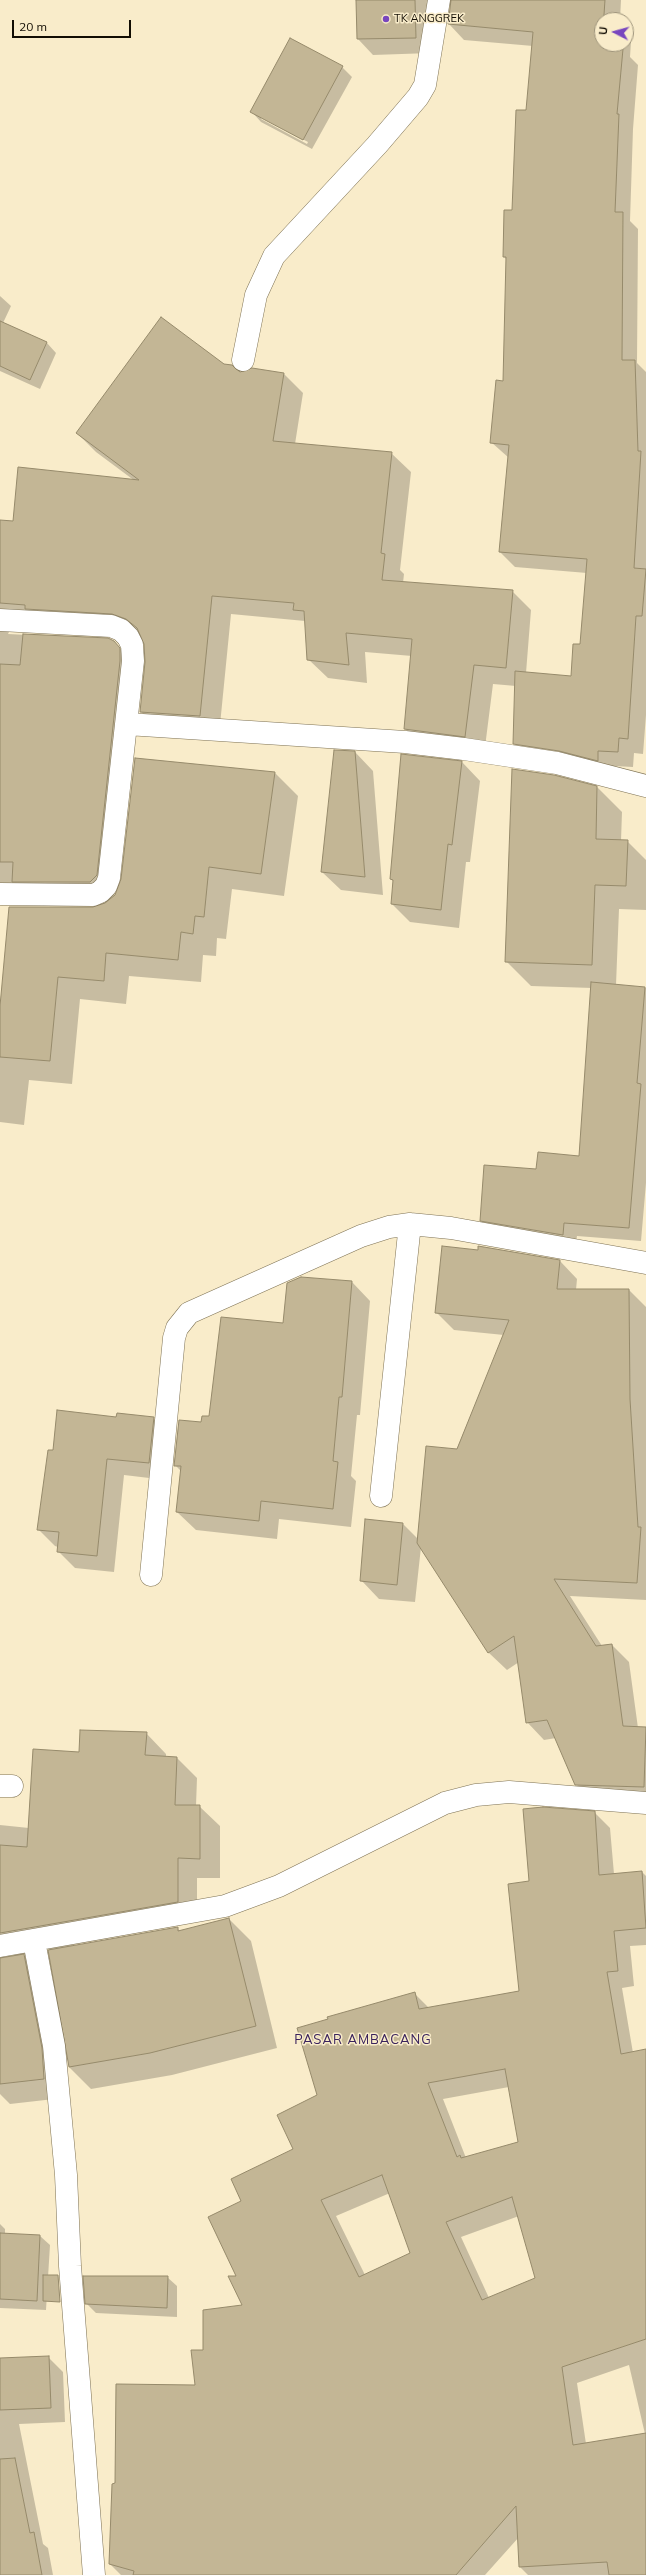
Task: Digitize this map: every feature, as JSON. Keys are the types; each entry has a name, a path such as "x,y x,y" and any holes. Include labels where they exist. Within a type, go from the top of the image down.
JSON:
{"street":[{"path":"243,360 256,295 274,256 377,145 421,91 428,71 439,0"},
{"path":"0,620 111,626 121,630 132,645 127,724 106,886 100,892 93,895 0,894"},
{"path":"127,724 405,742 464,748 557,763 646,786"},
{"path":"381,1496 410,1224"},
{"path":"151,1575 174,1338 182,1319 196,1308 361,1236 389,1227 410,1224 451,1228 646,1263"},
{"path":"0,1946 225,1906 279,1886 445,1803 476,1795 509,1792 646,1803"},
{"path":"34,1941 54,2046 63,2144 94,2575"}],"building":[{"name":"TK ANGGREK","path":"356,0 415,0 416,38 357,39"},
{"path":"451,0 605,0 604,12 594,12 594,52 623,52 617,114 619,114 615,212 623,212 622,360 635,360 638,451 641,451 634,568 646,569 642,616 636,616 628,739 619,738 618,752 598,751 598,761 559,751 513,744 515,671 571,676 573,644 580,644 587,559 499,552 509,445 490,443 496,380 503,381 506,257 503,257 504,210 512,210 516,110 526,110 533,32 448,24"},
{"path":"290,38 343,66 303,140 250,112"},
{"path":"161,317 224,364 232,365 240,372 252,368 284,373 273,441 392,452 381,553 385,554 382,580 513,590 506,668 474,665 465,737 404,729 412,639 346,633 349,665 307,660 304,611 293,610 294,603 212,596 200,716 140,712 145,662 144,644 137,628 126,619 112,614 25,609 25,605 0,603 0,520 13,521 18,467 139,480 76,433"},
{"path":"0,321 47,342 30,380 0,366"},
{"path":"23,634 108,638 114,641 120,648 120,661 97,875 90,882 12,882 13,862 0,862 0,664 20,665"},
{"path":"334,750 355,751 365,877 321,872"},
{"path":"401,754 462,761 452,845 448,844 441,910 391,904 393,880 390,879"},
{"path":"135,758 275,772 261,874 209,867 204,917 195,916 193,934 181,932 178,960 106,953 104,981 58,977 50,1061 0,1057 0,1006 9,907 93,907 105,903 115,895 121,879"},
{"path":"512,769 554,775 597,786 596,839 628,840 626,886 595,885 592,965 505,962"},
{"path":"591,982 645,987 637,1083 641,1084 629,1228 564,1223 563,1235 480,1221 484,1165 536,1169 538,1152 579,1156"},
{"path":"442,1246 478,1250 478,1246 560,1260 557,1289 629,1289 630,1399 638,1527 641,1527 637,1583 554,1579 596,1646 612,1644 623,1726 646,1727 644,1787 575,1785 547,1720 526,1723 514,1636 488,1653 417,1543 426,1446 457,1449 509,1320 435,1313"},
{"path":"301,1277 352,1281 342,1397 339,1397 333,1461 338,1462 333,1509 261,1501 259,1521 176,1512 181,1466 174,1466 179,1420 201,1422 202,1416 209,1416 221,1317 283,1323 287,1283"},
{"path":"57,1410 116,1417 117,1413 154,1417 149,1463 107,1459 97,1556 57,1552 59,1532 37,1530 48,1450 53,1450"},
{"path":"365,1519 403,1523 397,1585 360,1581"},
{"path":"80,1730 147,1732 145,1755 177,1757 175,1805 200,1805 200,1859 178,1858 178,1902 0,1933 0,1845 27,1847 33,1749 79,1752"},
{"path":"543,1807 595,1811 599,1875 642,1871 646,1928 614,1931 618,1971 607,1972 621,2054 646,2049 646,2339 562,2367 573,2445 646,2433 646,2575 609,2575 607,2562 519,2567 516,2506 456,2575 133,2575 134,2571 109,2564 112,2484 115,2483 116,2384 195,2385 191,2350 203,2350 203,2310 242,2305 228,2276 236,2276 208,2217 241,2201 231,2179 293,2149 277,2115 317,2095 297,2028 328,2019 327,2017 415,1992 419,2009 519,1991 508,1884 529,1881 523,1809","holes":["505,2069 518,2142 461,2158 460,2155 457,2157 428,2083","382,2175 410,2253 359,2277 321,2200","512,2197 535,2278 482,2300 446,2222"]},
{"path":"229,1918 256,2026 150,2053 69,2067 48,1950 178,1927 178,1931"},
{"path":"24,1954 42,2048 44,2079 0,2084 0,1958"},
{"path":"0,2233 40,2235 37,2301 0,2299"},
{"path":"43,2275 58,2275 60,2302 43,2301"},
{"path":"83,2276 168,2276 167,2308 85,2304"},
{"path":"49,2356 51,2408 0,2410 0,2358"},
{"path":"15,2458 30,2533 34,2532 42,2575 0,2575 0,2459"}],"place":[{"name":"TK ANGGREK","path":"386,19"}],"district":[{"name":"PASAR AMBACANG","path":"363,2040"}]}
